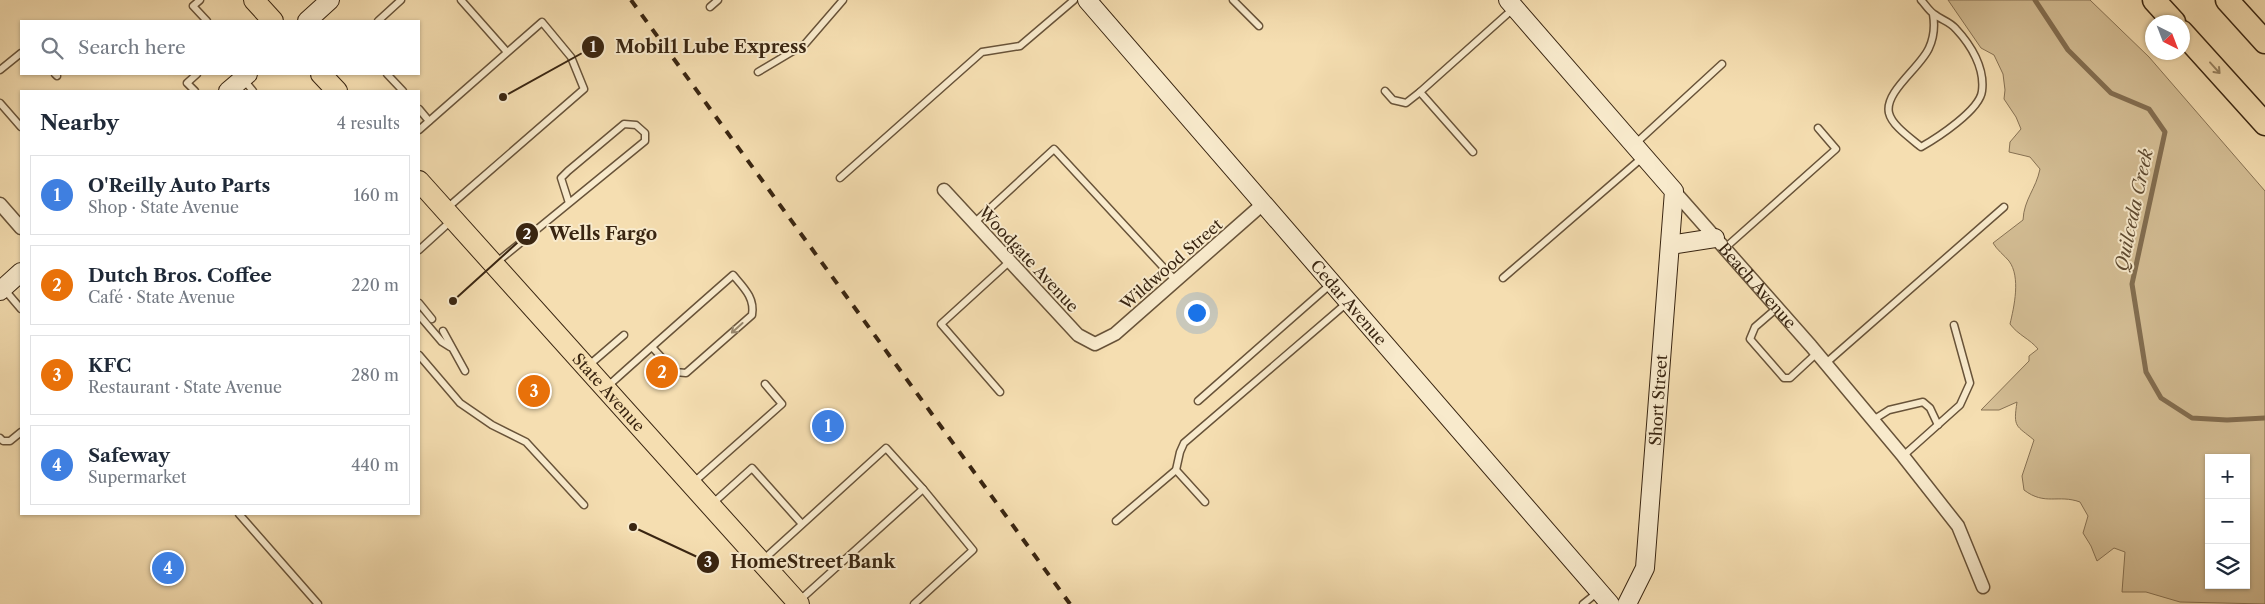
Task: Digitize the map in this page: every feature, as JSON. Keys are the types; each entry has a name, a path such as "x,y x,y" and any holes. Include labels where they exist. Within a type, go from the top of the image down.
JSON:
{"highway":[{"path":"2154,0 2168,15"},
{"path":"2227,0 2265,42"},
{"path":"2190,41 2265,124"}],"main road":[{"path":"254,0 272,20"},
{"path":"322,75 336,90"},
{"name":"State Avenue","path":"420,183 798,603"}],"street":[{"path":"308,20 330,0"},
{"name":"Cedar Avenue","path":"1087,0 1604,597"},
{"name":"Beach Avenue","path":"1511,4 1674,192 1822,358 1903,456 1958,526 1983,588"},
{"path":"230,90 248,81"},
{"name":"Woodgate Avenue","path":"944,190 1078,335 1095,344"},
{"name":"Short Street","path":"1627,604 1645,568 1674,192"},
{"name":"Wildwood Street","path":"1095,344 1115,334 1264,203"},
{"path":"0,204 20,227"},
{"path":"1670,245 1720,243"},
{"path":"2,290 20,273"}],"lane":[{"path":"200,0 193,6 206,20"},
{"path":"379,20 401,0"},
{"path":"461,0 507,52"},
{"path":"710,7 718,0"},
{"path":"758,72 805,44 843,0"},
{"path":"840,178 982,52 1020,46 1074,0"},
{"path":"1233,0 1258,26"},
{"path":"1921,0 1933,14 1946,20 1956,28 1974,52 1981,74 1982,93 1970,110 1945,133 1921,147 1893,120 1890,115 1889,105 1904,81 1928,50 1935,27 1933,14"},
{"path":"1385,91 1393,100 1406,103 1420,92 1511,4"},
{"path":"420,129 542,22 572,57 584,89 449,214 420,249"},
{"path":"0,70 20,54"},
{"path":"1503,278 1639,151 1722,64"},
{"path":"194,90 187,83 196,75"},
{"path":"388,75 402,90"},
{"path":"1420,92 1473,152"},
{"path":"0,103 20,126"},
{"path":"420,110 429,121"},
{"path":"494,265 631,154 645,141 646,133 636,125 624,124 568,170 561,178 569,203"},
{"path":"1720,243 1836,149 1818,128"},
{"path":"974,223 1054,149 1176,281"},
{"path":"1777,308 1755,327 1750,338 1784,378 1790,378 1822,358 2004,208"},
{"path":"1000,392 941,324 1009,262"},
{"path":"606,389 652,347 733,275 749,294 753,306 752,315 700,362 686,372 675,372 652,347"},
{"path":"1198,401 1333,282"},
{"path":"2,290 20,308"},
{"path":"1116,521 1176,470 1184,443 1349,301"},
{"path":"420,304 432,319"},
{"path":"420,316 442,342 450,347"},
{"path":"1903,456 1960,405 1970,383 1954,325"},
{"path":"443,332 465,371"},
{"path":"587,367 624,335"},
{"path":"420,356 460,403 492,426 526,442 584,505"},
{"path":"690,484 782,404 765,384"},
{"path":"1873,420 1890,410 1923,402 1930,408 1938,425"},
{"path":"0,438 3,441 10,441 20,433"},
{"path":"760,562 886,448 923,488 973,550 914,604"},
{"path":"710,506 752,468 802,524"},
{"path":"1176,470 1205,502"},
{"path":"798,603 923,488"},
{"path":"240,515 318,604"},
{"path":"1584,604 1604,597"}],"shaded area":[{"path":"1948,0 2090,0 2145,53 2145,60 2152,60 2265,191 2265,604 2180,602 2146,592 2122,592 2125,552 2114,548 2097,561 2083,533 2088,516 2080,502 2065,499 2039,498 2024,490 2022,476 2034,440 2017,425 2015,417 2017,402 1999,410 1981,410 2029,361 2029,356 2038,349 2010,324 2016,292 2015,275 2009,261 1993,243 2023,220 2026,206 2040,169 2030,157 2009,152 2010,142 2021,129 2016,117 2004,99 2003,74 1994,55 1981,48"}],"waterway":[{"name":"Quilceda Creek","path":"2035,0 2068,50 2111,93 2149,109 2165,132 2132,284 2146,372 2161,398 2192,418 2227,420 2265,418"}],"railway":[{"path":"631,0 1070,604"}],"place":[{"name":"Mobil1 Lube Express","path":"503,97"},
{"name":"Wells Fargo","path":"453,301"},
{"name":"Dutch Bros. Coffee","path":"662,372"},
{"name":"KFC","path":"534,391"},
{"name":"O'Reilly Auto Parts","path":"828,426"},
{"name":"HomeStreet Bank","path":"633,527"},
{"name":"Safeway","path":"168,568"}]}
